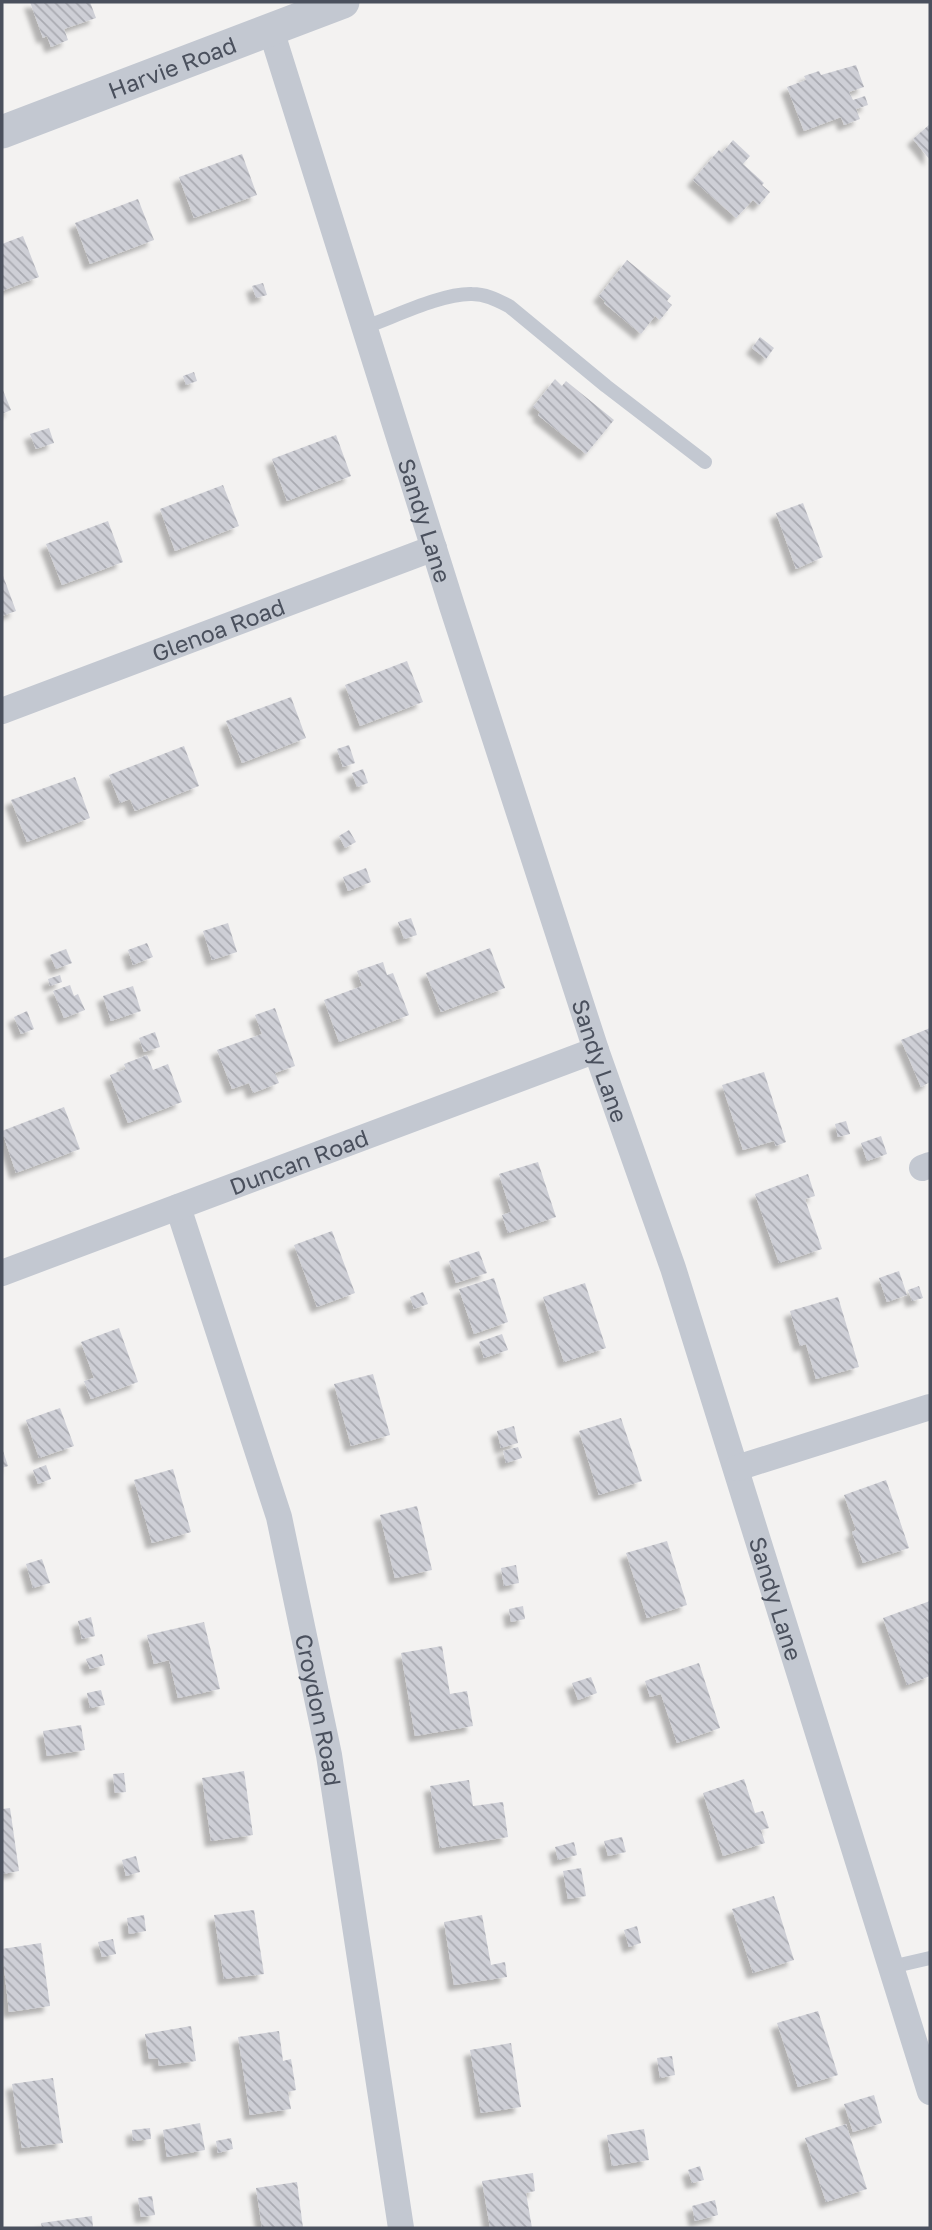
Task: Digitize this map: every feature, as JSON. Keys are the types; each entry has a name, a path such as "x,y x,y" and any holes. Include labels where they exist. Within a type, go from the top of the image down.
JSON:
{"street":[{"name":"Harvie Road","path":"2,132 343,2"},
{"name":"Sandy Lane","path":"271,30 596,1050 673,1268 737,1468 930,2092"},
{"name":"Glenoa Road","path":"2,711 434,548"},
{"name":"Duncan Road","path":"2,1273 596,1050"},
{"name":"Croydon Road","path":"178,1207 279,1517 329,1755 401,2228"},
{"path":"737,1468 930,1407"}],"lane":[{"path":"365,327 448,297 471,294 491,297 509,306 606,386 705,462"},
{"path":"891,1967 930,1958"}],"building":[{"path":"30,2 90,2 96,18 64,29 68,40 51,47 47,36 43,38"},
{"path":"856,65 864,87 849,92 853,100 865,96 868,105 856,109 860,119 844,125 841,117 804,131 787,87 806,80 804,76 819,71 821,75"},
{"path":"930,124 930,160 913,139"},
{"path":"733,140 750,156 743,164 770,192 759,205 753,200 736,218 693,180 719,150 722,153"},
{"path":"242,154 257,195 194,218 179,177"},
{"path":"138,199 154,240 90,264 75,223"},
{"path":"23,236 39,277 2,291 2,244"},
{"path":"627,260 671,296 667,301 672,305 660,320 655,316 641,334 599,296"},
{"path":"263,283 267,295 256,298 252,286"},
{"path":"760,337 774,348 766,359 752,348"},
{"path":"194,372 197,381 186,385 183,376"},
{"path":"555,379 562,386 566,381 614,420 586,454 538,415 540,412 533,407"},
{"path":"2,388 11,410 2,414"},
{"path":"49,428 54,443 36,449 30,434"},
{"path":"336,435 351,476 287,501 272,459"},
{"path":"223,485 239,526 175,551 160,509"},
{"path":"803,503 823,557 796,569 776,513"},
{"path":"108,521 123,562 62,585 46,544"},
{"path":"2,573 16,611 2,616"},
{"path":"407,661 423,702 360,726 345,685"},
{"path":"291,697 306,738 242,763 226,721"},
{"path":"349,745 355,763 343,767 337,749"},
{"path":"184,746 199,786 135,811 130,799 120,803 109,775"},
{"path":"363,769 368,783 357,787 352,773"},
{"path":"75,777 90,818 27,842 11,800"},
{"path":"349,830 356,842 345,848 339,836"},
{"path":"366,868 371,882 348,891 343,877"},
{"path":"411,918 417,935 404,939 398,922"},
{"path":"228,923 237,952 212,960 203,931"},
{"path":"147,943 153,957 133,965 128,950"},
{"path":"490,948 505,988 441,1012 426,973"},
{"path":"66,949 72,963 56,969 50,955"},
{"path":"383,962 387,975 393,973 409,1015 339,1042 324,1000 362,986 357,971"},
{"path":"60,975 62,982 50,986 48,979"},
{"path":"70,985 74,996 78,994 85,1010 64,1018 53,991"},
{"path":"133,986 141,1011 111,1021 103,996"},
{"path":"275,1008 295,1066 275,1073 279,1083 253,1093 249,1083 232,1089 217,1050 262,1034 255,1015"},
{"path":"27,1011 34,1029 21,1034 14,1017"},
{"path":"930,1028 930,1082 921,1087 901,1040"},
{"path":"155,1032 160,1047 144,1052 139,1038"},
{"path":"147,1055 153,1070 168,1064 182,1102 128,1123 110,1075 126,1069 124,1064"},
{"path":"764,1072 786,1142 776,1146 774,1141 743,1150 722,1085"},
{"path":"64,1107 80,1149 16,1173 2,1131"},
{"path":"846,1121 850,1134 838,1137 835,1124"},
{"path":"881,1136 887,1154 867,1161 861,1143"},
{"path":"538,1162 556,1217 508,1233 502,1215 511,1212 499,1174"},
{"path":"808,1174 815,1196 805,1199 822,1249 779,1263 755,1194"},
{"path":"332,1231 355,1293 317,1307 294,1245"},
{"path":"479,1251 487,1273 456,1283 449,1261"},
{"path":"899,1271 907,1295 887,1302 879,1278"},
{"path":"494,1278 508,1322 474,1334 459,1289"},
{"path":"585,1283 606,1348 564,1362 543,1297"},
{"path":"919,1286 923,1298 912,1301 908,1290"},
{"path":"423,1292 428,1304 414,1309 410,1297"},
{"path":"838,1297 859,1367 816,1379 806,1344 800,1346 790,1311"},
{"path":"119,1328 138,1382 91,1399 84,1381 94,1378 81,1342"},
{"path":"502,1334 508,1350 484,1358 479,1342"},
{"path":"373,1374 390,1435 351,1446 334,1384"},
{"path":"60,1408 74,1446 39,1458 26,1420"},
{"path":"621,1418 642,1481 599,1495 579,1431"},
{"path":"514,1426 518,1443 501,1448 497,1431"},
{"path":"518,1447 522,1458 506,1463 503,1451"},
{"path":"2,1448 8,1466 2,1468"},
{"path":"46,1465 51,1479 38,1484 33,1470"},
{"path":"173,1469 191,1532 152,1543 134,1480"},
{"path":"886,1480 909,1548 863,1563 852,1532 856,1530 844,1495"},
{"path":"417,1506 432,1570 395,1578 380,1515"},
{"path":"667,1541 687,1605 647,1618 626,1553"},
{"path":"42,1559 50,1583 33,1588 26,1564"},
{"path":"516,1565 519,1583 504,1586 501,1568"},
{"path":"930,1601 930,1676 907,1685 883,1618"},
{"path":"523,1606 525,1619 511,1622 509,1609"},
{"path":"91,1617 95,1636 82,1639 78,1621"},
{"path":"204,1622 220,1689 178,1698 169,1660 154,1664 147,1635"},
{"path":"442,1646 450,1694 467,1691 473,1726 415,1736 401,1653"},
{"path":"102,1654 105,1665 90,1669 86,1659"},
{"path":"699,1663 720,1728 677,1743 661,1694 650,1697 645,1681"},
{"path":"591,1677 597,1693 578,1700 572,1683"},
{"path":"101,1690 105,1705 90,1708 87,1693"},
{"path":"81,1725 85,1750 47,1756 43,1731"},
{"path":"244,1771 253,1835 211,1841 202,1778"},
{"path":"124,1773 126,1792 115,1793 113,1774"},
{"path":"744,1779 755,1813 763,1811 769,1828 761,1830 765,1843 723,1856 703,1793"},
{"path":"469,1780 473,1806 503,1802 508,1837 440,1848 430,1786"},
{"path":"10,1808 19,1871 2,1874 2,1809"},
{"path":"622,1837 626,1852 608,1856 604,1841"},
{"path":"574,1842 577,1855 558,1860 555,1847"},
{"path":"136,1856 140,1872 126,1876 122,1860"},
{"path":"581,1868 586,1896 568,1899 563,1871"},
{"path":"774,1896 794,1960 753,1973 732,1909"},
{"path":"254,1910 264,1974 224,1979 214,1915"},
{"path":"144,1915 146,1931 129,1934 127,1918"},
{"path":"482,1915 491,1965 505,1962 507,1977 454,1985 444,1922"},
{"path":"637,1926 641,1943 629,1947 624,1930"},
{"path":"113,1939 116,1954 102,1957 98,1942"},
{"path":"41,1943 50,2006 9,2012 2,1949"},
{"path":"818,2011 838,2075 798,2087 777,2023"},
{"path":"191,2026 196,2061 159,2066 158,2058 149,2059 145,2034"},
{"path":"279,2031 283,2061 291,2059 296,2090 288,2092 291,2109 250,2115 238,2037"},
{"path":"511,2043 521,2107 481,2113 470,2050"},
{"path":"672,2056 675,2075 660,2078 657,2058"},
{"path":"53,2078 63,2143 22,2148 12,2084"},
{"path":"874,2095 882,2123 853,2132 844,2104"},
{"path":"200,2123 205,2150 167,2157 163,2130"},
{"path":"846,2124 867,2189 826,2202 805,2138"},
{"path":"150,2128 151,2139 133,2141 132,2130"},
{"path":"644,2129 649,2160 612,2166 607,2135"},
{"path":"231,2138 233,2149 218,2153 216,2141"},
{"path":"700,2166 704,2180 692,2183 688,2170"},
{"path":"533,2173 535,2191 526,2193 532,2228 490,2228 482,2181"},
{"path":"297,2182 303,2228 262,2228 256,2188"},
{"path":"152,2196 155,2215 141,2217 138,2198"},
{"path":"715,2200 718,2215 695,2221 692,2206"},
{"path":"92,2216 93,2228 42,2228 41,2223"}]}
